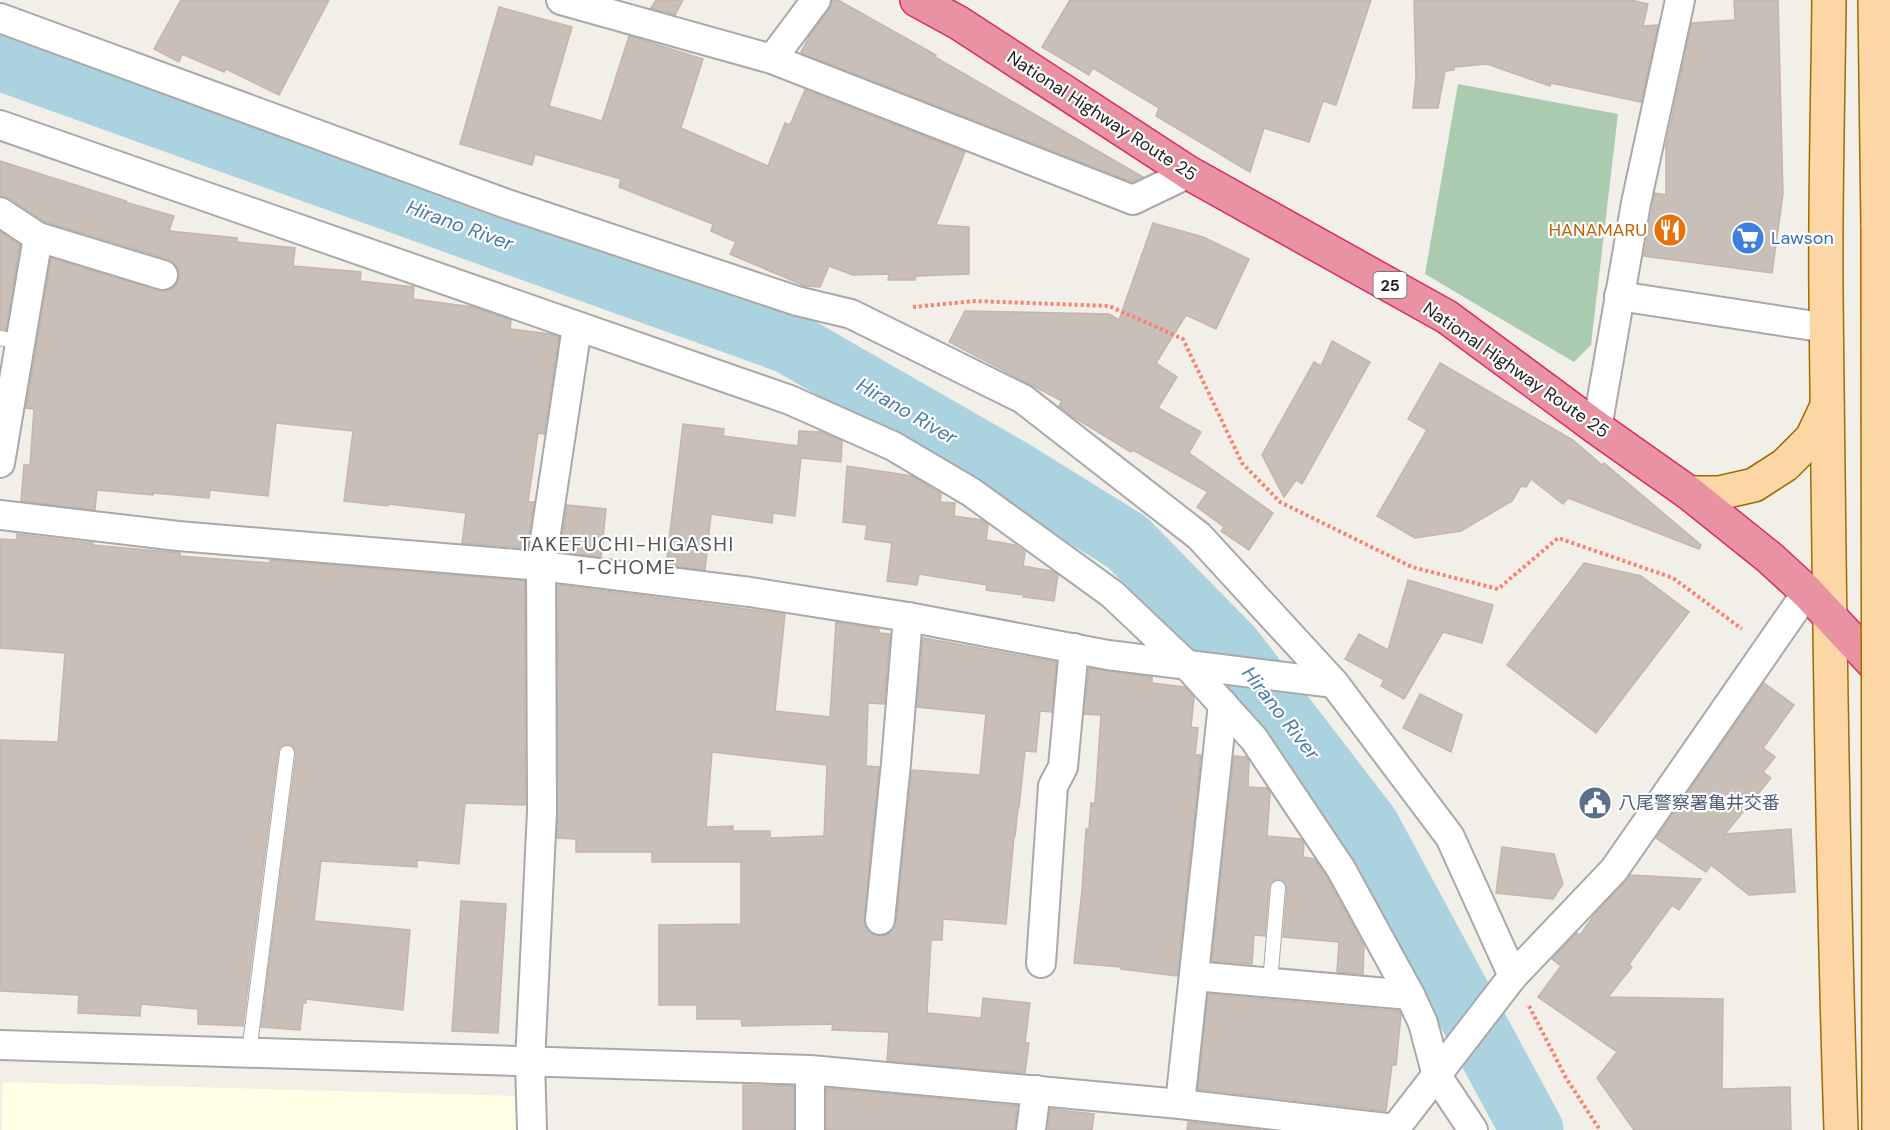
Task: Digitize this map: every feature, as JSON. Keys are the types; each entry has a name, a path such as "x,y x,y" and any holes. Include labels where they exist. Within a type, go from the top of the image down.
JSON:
{"highway":[{"name":"National Highway Route 25","path":"917,0 959,22 1189,173 1448,317 1689,493 1770,558 1807,592 1890,681"}],"main road":[{"path":"1829,0 1827,328 1830,616 1841,1130"},
{"path":"1875,0 1878,227 1879,1130"},
{"path":"1689,493 1719,493 1754,485 1785,465 1812,438 1829,402"},
{"path":"1836,975 1867,947 1866,884 1875,850 1890,825"}],"street":[{"path":"561,0 772,59 1133,200 1189,173"},
{"path":"772,59 816,0"},
{"path":"1597,428 1636,202 1680,0"},
{"path":"0,18 507,204 797,301 851,314 1023,399 1199,536 1334,683 1450,837 1513,976"},
{"path":"0,125 790,400 893,447 972,492 1112,594 1196,666 1222,704 1254,739 1341,869 1423,1023 1437,1076 1473,1130"},
{"path":"0,212 38,237 163,275"},
{"path":"0,463 10,340 38,237"},
{"path":"1619,296 1827,328"},
{"path":"532,1130 530,1062 542,811 541,566 577,327"},
{"path":"0,515 178,536 541,566 750,592 908,617 1108,655 1334,683"},
{"path":"0,1045 810,1070 1180,1104 1394,1130 1513,976 1614,870 1807,592"},
{"path":"880,920 908,617"},
{"path":"1041,963 1053,786 1063,767 1074,648"},
{"path":"1180,1104 1222,704"},
{"path":"1194,976 1410,995"},
{"path":"810,1070 810,1130"},
{"path":"1031,1130 1036,1090"}],"lane":[{"path":"249,1053 287,753"},
{"path":"1270,982 1278,888"}],"path":[{"path":"908,308 975,301 1109,306 1183,339 1242,463 1280,502 1412,567 1498,589 1558,538 1673,578 1743,629"},
{"path":"1513,976 1566,1078 1600,1130"}],"shaded area":[{"path":"1458,84 1618,114 1591,345 1574,362 1425,274"},
{"path":"3,1082 519,1096 519,1130 2,1130"}],"building":[{"path":"181,0 329,0 279,95 226,69 224,72 182,54 179,62 154,49"},
{"path":"656,0 683,0 675,15 651,8"},
{"path":"832,0 838,0 936,55 935,57 1143,177 1132,182 806,55 801,52 829,10"},
{"path":"1070,0 1371,0 1336,105 1323,101 1309,142 1264,128 1250,172 1156,116 1159,108 1093,68 1089,75 1042,47"},
{"path":"1414,0 1631,0 1648,4 1643,26 1658,25 1641,102 1551,83 1550,86 1487,64 1454,67 1454,70 1445,71 1438,108 1413,108 1416,76"},
{"path":"1734,0 1778,0 1783,194 1772,273 1644,256 1655,193 1666,195 1666,145 1692,23 1735,20"},
{"path":"499,7 572,27 549,106 602,121 629,36 703,59 681,128 768,166 785,123 790,125 805,90 965,152 936,225 969,227 969,274 916,276 915,280 888,280 889,274 853,275 829,266 820,287 805,286 730,254 736,242 711,231 713,224 619,187 621,179 535,154 532,165 460,144"},
{"path":"0,161 174,216 169,231 237,238 237,242 295,248 293,266 361,272 360,281 414,287 413,299 473,307 511,320 510,329 559,337 544,434 538,433 528,502 534,502 527,548 462,543 466,513 344,501 353,431 276,423 268,496 210,490 209,498 97,490 95,510 21,501 24,465 30,465 34,409 26,408 51,258 159,291 167,291 175,287 179,279 179,272 175,264 168,259 45,222 9,198 0,196"},
{"path":"1153,223 1203,237 1249,259 1216,329 1186,315 1156,363 1177,377 1158,408 1201,432 1189,453 1273,513 1249,550 1221,531 1224,527 1197,507 1208,492 1133,450 1131,452 1073,417 1059,406 1062,401 949,342 965,311 1109,314 1119,320"},
{"path":"0,232 20,245 6,330 0,329"},
{"path":"1332,341 1370,362 1302,484 1296,480 1284,497 1262,455 1314,362 1321,366"},
{"path":"1440,363 1573,440 1602,465 1604,463 1701,545 1699,549 1568,498 1563,504 1531,479 1526,487 1521,486 1512,501 1461,531 1415,538 1377,516 1427,430 1408,419"},
{"path":"683,424 724,429 723,436 798,446 799,431 821,432 842,441 841,462 801,458 795,516 773,513 772,523 711,514 705,570 666,565"},
{"path":"847,466 912,476 941,494 940,502 955,503 954,516 982,520 988,525 986,540 1015,545 1025,552 1023,566 1052,571 1058,575 1054,601 986,590 987,585 919,574 917,585 887,581 892,543 865,539 867,525 843,522"},
{"path":"567,505 606,509 601,557 560,552"},
{"path":"17,534 93,543 92,545 180,553 180,556 270,563 270,560 525,581 525,805 465,803 459,864 417,860 417,867 321,861 314,921 410,930 403,1010 306,999 306,1003 303,1003 300,1030 261,1027 296,754 293,746 288,744 280,747 278,752 243,1026 198,1024 198,1009 141,1004 140,1016 78,1013 79,995 0,991 0,740 58,742 65,653 0,648 0,539 17,540"},
{"path":"1584,563 1641,576 1689,612 1596,733 1507,665"},
{"path":"1408,580 1493,605 1482,643 1443,632 1404,699 1381,686 1384,680 1345,659 1359,634 1388,650"},
{"path":"558,585 785,614 775,711 830,717 836,622 879,629 879,633 890,634 884,704 868,703 866,766 879,767 864,919 865,926 870,933 878,936 887,935 894,929 896,922 912,770 980,775 986,714 917,707 923,638 1056,662 1052,712 1040,711 1036,752 1025,751 1006,924 943,919 942,940 931,940 927,1013 981,1018 983,998 1030,1003 1025,1043 1029,1043 1025,1073 887,1061 889,1032 832,1030 833,1024 742,1026 741,1019 697,1019 697,1005 659,1005 659,925 741,924 741,862 652,862 652,852 576,852 576,839 557,838","holes":["712,752 827,765 824,836 770,838 770,831 733,831 733,826 706,827"]},
{"path":"1089,668 1152,677 1152,683 1185,687 1194,697 1191,727 1198,728 1195,755 1201,755 1177,976 1121,969 1121,967 1074,963 1086,829 1089,829 1091,803 1095,803 1101,715 1084,714"},
{"path":"1764,683 1794,705 1763,748 1775,757 1763,772 1771,778 1725,834 1791,829 1795,892 1749,895 1711,865 1706,872 1656,838"},
{"path":"1420,694 1462,715 1451,752 1403,728"},
{"path":"1234,756 1246,757 1249,762 1248,787 1267,788 1270,793 1267,836 1301,839 1304,843 1303,857 1314,859 1327,878 1364,946 1363,974 1337,972 1339,942 1283,937 1287,888 1284,881 1278,879 1271,882 1269,887 1265,936 1254,935 1252,964 1212,961"},
{"path":"1502,847 1554,854 1563,884 1553,899 1496,893"},
{"path":"1630,875 1701,879 1679,910 1672,905 1629,964 1632,967 1608,997 1723,999 1722,1089 1790,1087 1791,1130 1634,1130 1597,1078 1617,1052 1538,997 1561,966 1552,959 1577,933 1580,935 1594,915"},
{"path":"461,901 506,904 498,1033 452,1031"},
{"path":"1208,994 1399,1011 1401,1015 1396,1065 1392,1065 1386,1111 1198,1089"},
{"path":"743,1085 794,1086 794,1130 743,1130"},
{"path":"826,1088 1017,1106 1015,1130 826,1130"},
{"path":"1050,1109 1094,1114 1092,1130 1048,1130"},
{"path":"1188,1122 1261,1130 1187,1130"}],"waterway":[{"name":"Hirano River","path":"0,59 788,342 1011,470 1127,542 1231,648 1368,826 1532,1130"}],"place":[{"name":"HANAMARU","path":"1670,230"},
{"name":"Lawson","path":"1748,238"},
{"name":"八尾警察署亀井交番","path":"1595,803"}],"district":[{"name":"TAKEFUCHI-HIGASHI 1-CHOME","path":"627,556"}]}
